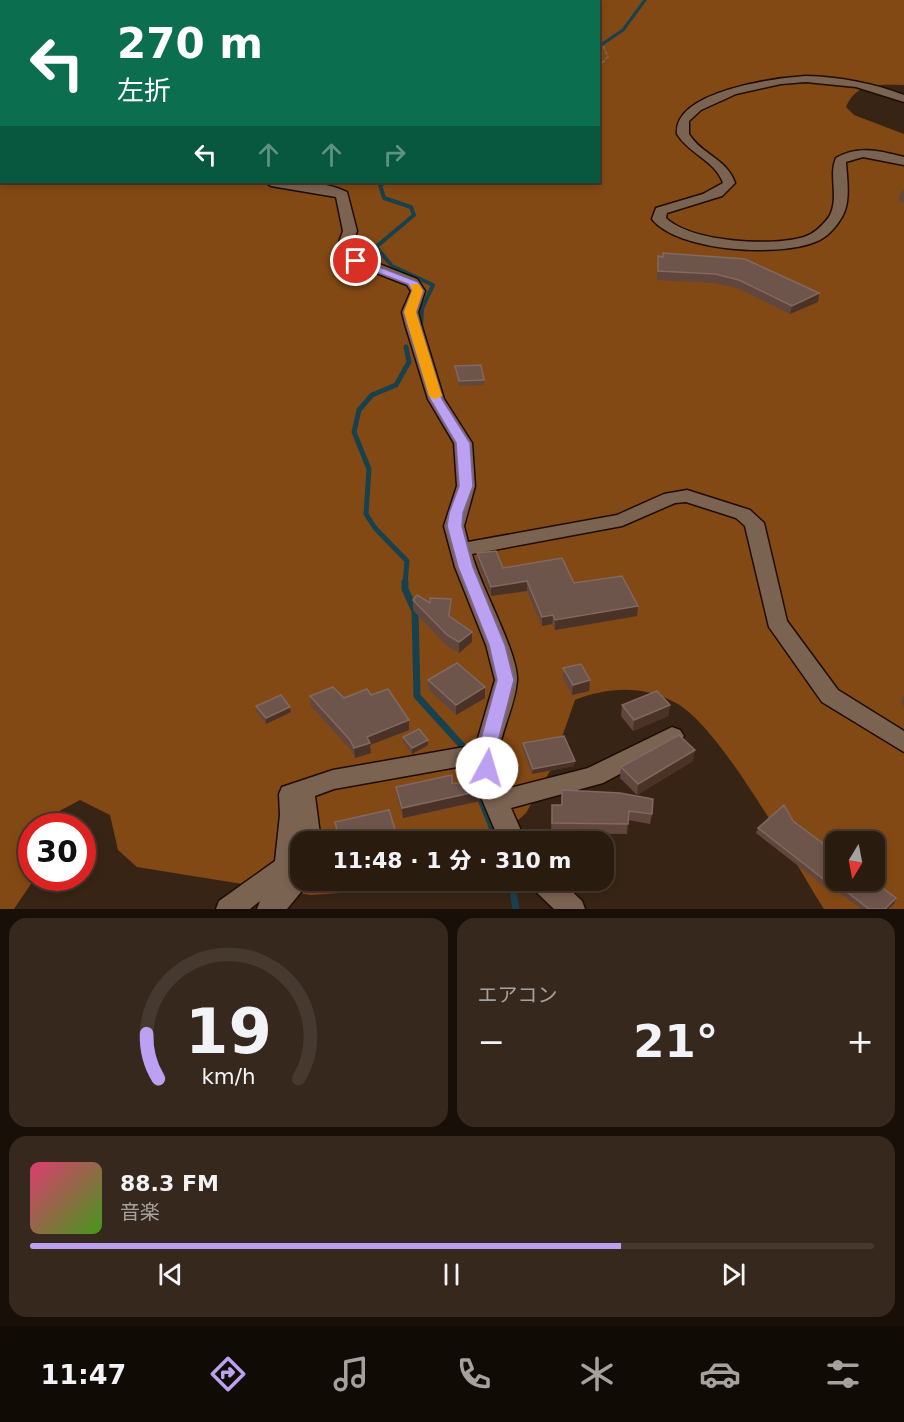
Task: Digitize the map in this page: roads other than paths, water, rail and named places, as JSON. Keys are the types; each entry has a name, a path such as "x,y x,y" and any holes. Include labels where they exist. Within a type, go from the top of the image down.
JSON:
{"street":[{"path":"904,99 862,83 799,79 761,85 705,103 682,122 683,132 695,148 724,173 729,183 715,195 661,211 658,219 666,228 674,232 706,240 763,244 807,241 818,235 837,214 842,199 840,161 846,157 865,154 904,161"},
{"path":"278,183 334,191 342,195 350,231 344,248 348,257 412,282 418,291 410,312 413,324 436,399 463,443 466,486 456,513 454,526 497,645 506,680 486,753 487,783 508,831"},
{"path":"461,550 622,519 670,498 687,496 743,514 754,523 777,622 830,696 904,743"},
{"path":"496,802 594,776 672,736"},
{"path":"229,909 287,867 293,815 291,794 333,780 486,753"},
{"path":"302,791 307,831"},
{"path":"270,909 290,887"},
{"path":"553,891 572,909"}],"waterway":[{"path":"600,46 623,30 645,0"},
{"path":"385,183 380,185 384,198 411,207 414,215 376,247 392,266 433,285 422,309 421,328"},
{"path":"405,584 407,561 375,528 366,514 369,469 354,432 359,410 372,395 396,385 409,362 406,347"},
{"path":"405,584 415,611 417,696 466,750"},
{"path":"469,769 494,831"},
{"path":"513,891 516,909"}]}
